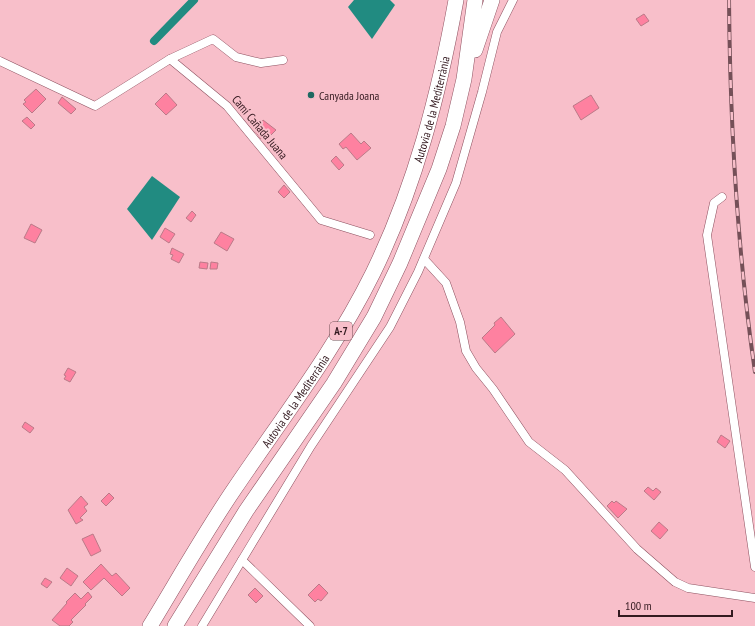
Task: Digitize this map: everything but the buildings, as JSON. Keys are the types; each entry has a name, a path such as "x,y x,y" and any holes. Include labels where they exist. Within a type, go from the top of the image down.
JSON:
{"highway":[{"name":"Autovia de la Mediterrània","path":"150,626 235,488 302,393 334,343 373,274 394,227 427,132 446,53 456,0"},
{"name":"Autovia de la Mediterrània","path":"175,626 246,511 334,383 374,317 400,263 439,169 452,126 464,79 475,0"},
{"path":"464,79 492,0"}],"street":[{"path":"202,626 311,446 390,326 424,260 456,183 482,92 497,32 513,0"},
{"path":"0,61 95,106 170,58 213,39 236,58 261,63 283,60"},
{"name":"Camí Cañada Juana","path":"170,58 227,106 322,220 370,235"},
{"path":"722,197 714,203 707,235 755,567"},
{"path":"424,260 446,283 460,322 466,351 472,362 493,389 529,442 565,470 637,549 675,582 688,588 755,598"},
{"path":"242,560 310,626"}],"water":[{"path":"354,0 390,0 395,5 372,39 348,7"},
{"path":"152,176 180,197 152,240 127,209"}],"waterway":[{"path":"154,41 194,0"}],"railway":[{"path":"729,0 733,140 739,233 743,279 755,372"}],"place":[{"name":"Canyada Joana","path":"311,95"}]}
